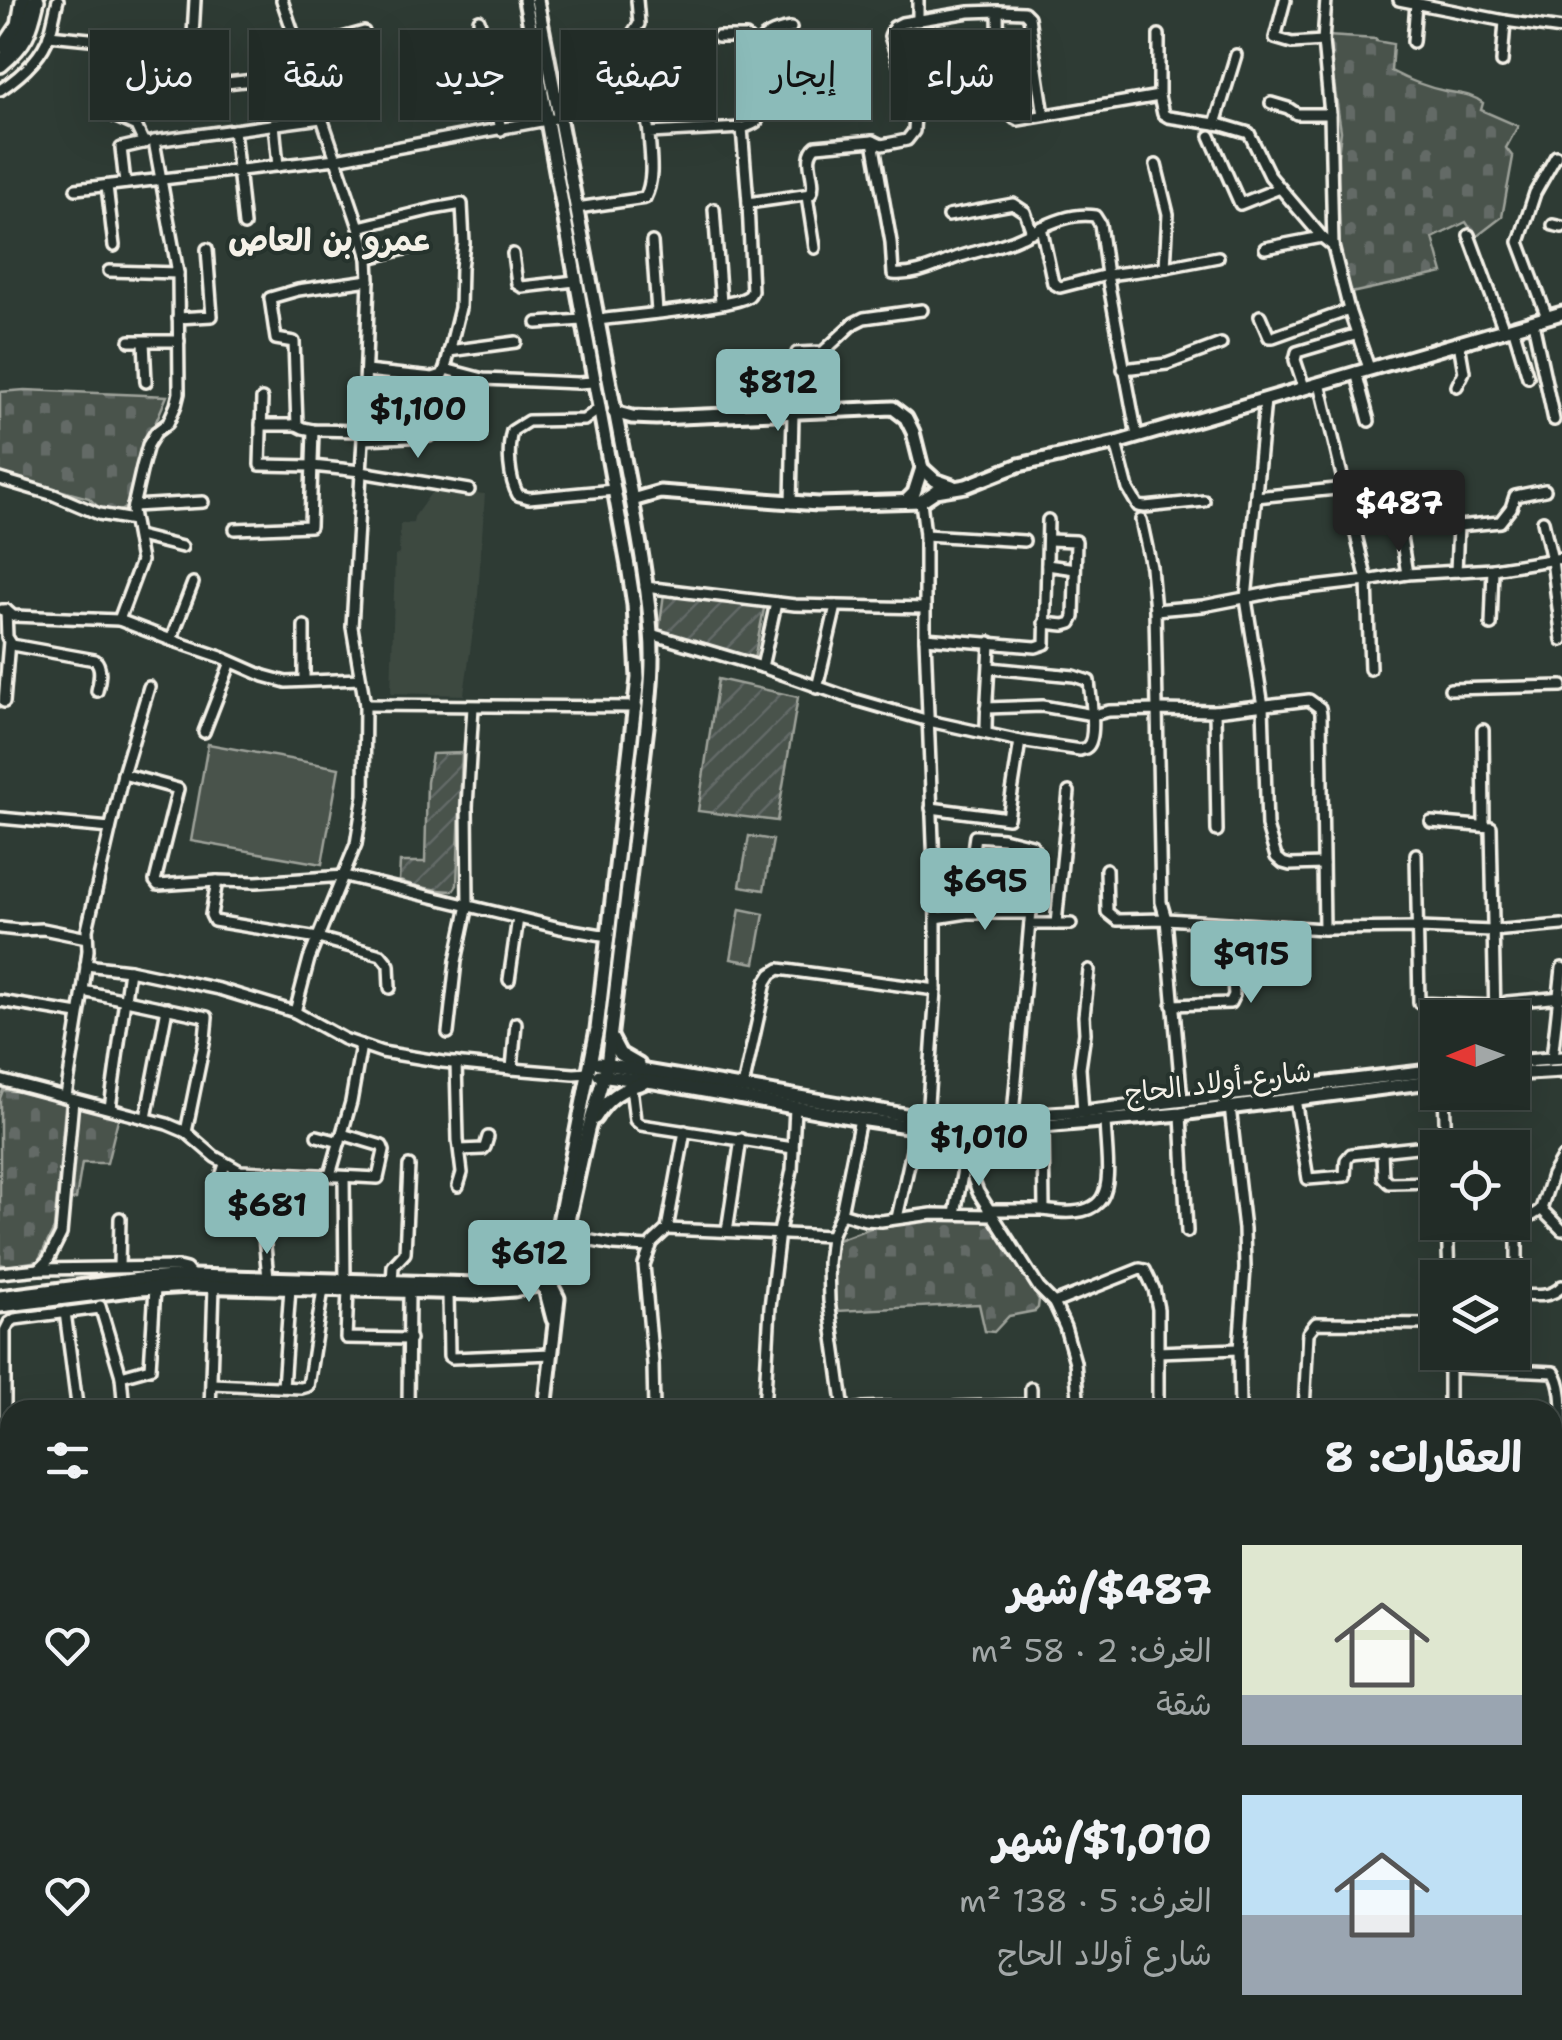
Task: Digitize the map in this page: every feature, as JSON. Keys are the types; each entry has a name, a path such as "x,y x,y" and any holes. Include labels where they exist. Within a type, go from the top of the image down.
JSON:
{"highway":[{"path":"0,51 8,46 20,26 24,0"},
{"path":"0,64 18,49 30,30 36,0"}],"main road":[{"path":"0,1297 214,1286 323,1289 392,1283 457,1290 512,1282 541,1273 557,1259 606,1070 642,708 634,605 524,0"},
{"path":"0,1306 140,1279 192,1276 268,1278 410,1291 514,1290 533,1286 548,1256 559,1222 591,1067 652,634 632,500 537,0"},
{"path":"632,500 649,493 676,492 791,503 922,501 936,492 966,486 1018,465 1116,443 1562,313"},
{"path":"588,350 603,346"},
{"path":"614,412 656,418 892,408 906,418 922,468 914,493 906,501"},
{"path":"922,468 941,483 966,486"},
{"path":"611,1020 611,1036 620,1054 655,1077"},
{"path":"1530,1061 1557,1059"},
{"name":"شارع أولاد الحاج","path":"591,1067 744,1087 922,1123"},
{"path":"1530,1073 1562,1071"},
{"name":"شارع أولاد الحاج","path":"655,1077 860,1119 1043,1126 1420,1073"},
{"path":"588,1130 607,1100 617,1092 655,1077"},
{"name":"شارع أولاد الحاج","path":"963,1125 1013,1115 1230,1107 1420,1083"},
{"path":"546,1400 563,1240"},
{"path":"541,1273 555,1303"},
{"path":"514,1290 555,1303"}],"street":[{"path":"0,90 39,56 49,36 58,0"},
{"path":"195,0 190,72 199,86 249,80"},
{"path":"282,0 292,30"},
{"path":"578,208 644,198 649,188 644,102 633,74 631,36 639,24 637,0"},
{"path":"918,0 918,21"},
{"path":"1285,0 1275,38 1292,43 1322,41"},
{"path":"1326,0 1322,41 1330,114 1333,246 1358,334 1370,422"},
{"path":"1399,0 1562,29"},
{"path":"1412,42 1416,4"},
{"path":"998,11 998,30"},
{"path":"893,30 898,24 969,12 1024,12 1029,17 1044,116"},
{"path":"478,20 501,130"},
{"path":"1502,62 1505,21"},
{"path":"784,30 791,28"},
{"path":"1160,35 1160,108 1168,117 1250,134 1270,176 1333,246"},
{"path":"49,36 110,41 114,112 136,126 149,142 178,273 179,392 168,423 156,432 148,446 132,520 141,561 119,620"},
{"path":"718,37 736,36"},
{"path":"1215,124 1236,55"},
{"path":"1030,69 1036,68"},
{"path":"1030,118 1159,96"},
{"path":"1270,103 1297,114 1330,114"},
{"path":"76,188 336,159 560,118"},
{"path":"125,183 121,148 305,120"},
{"path":"295,1012 308,959 356,844 364,795 365,705 352,627 368,258 322,120"},
{"path":"648,133 742,128 758,120"},
{"path":"748,203 807,196 814,191 809,156 812,148 872,141 890,145 911,138 914,120"},
{"path":"274,124 278,166"},
{"path":"597,320 721,304 750,296 742,128"},
{"path":"234,130 244,225"},
{"path":"1210,136 1240,204 1280,188"},
{"path":"872,141 891,242 893,274 922,272 1007,243 1050,222 1095,216 1100,224 1137,436"},
{"path":"1547,318 1519,242 1535,193 1556,156"},
{"path":"1156,165 1168,214 1164,268"},
{"path":"107,186 114,246"},
{"path":"807,196 816,248"},
{"path":"359,228 462,204 460,308 442,375 433,378 366,371"},
{"path":"948,216 1013,204 1025,212 1036,230 1056,286 1060,287 1107,275 1218,257"},
{"path":"714,209 721,304"},
{"path":"1470,235 1528,376"},
{"path":"1265,248 1322,238"},
{"path":"652,242 657,312"},
{"path":"178,318 212,316 207,248"},
{"path":"368,258 410,248"},
{"path":"514,254 520,286 575,281"},
{"path":"109,271 178,273"},
{"path":"297,424 294,342 276,339 270,298 369,280"},
{"path":"791,503 797,354 823,352 854,322 864,318 922,310"},
{"path":"1260,316 1266,332 1273,337 1349,310"},
{"path":"537,322 582,320"},
{"path":"1533,322 1554,420"},
{"path":"1304,387 1297,352 1358,334"},
{"path":"130,341 179,341"},
{"path":"144,342 146,382"},
{"path":"449,351 516,342"},
{"path":"1457,386 1464,372 1459,343"},
{"path":"1123,369 1167,364 1220,344"},
{"path":"445,369 483,379 593,382"},
{"path":"1320,383 1367,582 1370,669"},
{"path":"262,399 260,465 312,466 469,490"},
{"path":"1265,400 1246,598 1263,706 1267,826 1276,857 1283,863 1323,864"},
{"path":"599,409 584,420 528,421 512,431 514,487 518,495 529,498 614,490"},
{"path":"262,425 297,424 313,430 363,435 428,436"},
{"path":"235,529 310,526 313,430"},
{"path":"1116,443 1128,489 1138,506 1204,500"},
{"path":"0,478 100,514 132,520"},
{"path":"1256,497 1346,488"},
{"path":"1456,572 1458,526 1500,522 1515,496 1545,490"},
{"path":"1394,493 1407,574"},
{"path":"898,1218 922,1123 936,990 922,501"},
{"path":"133,506 203,502"},
{"path":"924,638 1042,646 1046,640 1048,520"},
{"path":"1141,520 1155,610 1161,902 1166,920 1181,1107 1187,1232"},
{"path":"1543,521 1557,559 1562,640"},
{"path":"924,535 1024,541"},
{"path":"138,536 182,547"},
{"path":"1044,623 1071,624 1074,607 1076,542 1049,540"},
{"path":"1155,610 1407,574 1557,559"},
{"path":"1047,565 1075,569"},
{"path":"1491,625 1493,568"},
{"path":"171,640 193,584"},
{"path":"646,587 776,603 924,608"},
{"path":"762,667 776,603"},
{"path":"816,688 836,606"},
{"path":"3,610 13,616 119,620 275,680 360,678"},
{"path":"3,610 12,645 95,660 100,668 98,691"},
{"path":"304,626 304,680"},
{"path":"652,634 929,721 1086,750 1092,738 1089,681 1074,676 990,668"},
{"path":"4,702 9,641"},
{"path":"986,733 990,642"},
{"path":"204,732 231,662"},
{"path":"1450,689 1562,686"},
{"path":"40,1269 61,1234 69,1098 84,992 87,938 123,774 149,687"},
{"path":"986,708 1042,706 1093,715 1158,710 1215,712 1310,700 1320,708 1324,930"},
{"path":"365,705 642,708"},
{"path":"448,1033 456,962 468,905 473,707"},
{"path":"1215,712 1217,831"},
{"path":"1483,730 1484,824"},
{"path":"1003,838 1020,740"},
{"path":"123,774 178,790 157,884 345,876 608,936"},
{"path":"1056,924 1069,792"},
{"path":"931,808 1008,818"},
{"path":"0,818 110,828"},
{"path":"1431,822 1491,827 1495,1000"},
{"path":"1013,1115 1030,919 1034,867 1034,847 1003,838 975,836 974,861 1034,867"},
{"path":"1416,854 1420,1003"},
{"path":"1106,868 1107,912 1118,920 1324,930 1492,931 1562,925"},
{"path":"216,881 211,916 214,921 318,938 380,955 389,965 390,988"},
{"path":"936,918 968,913 1071,924"},
{"path":"509,980 518,918"},
{"path":"1172,1005 1230,1003 1234,995 1228,923"},
{"path":"0,928 43,929 87,938"},
{"path":"86,965 219,988 295,1012 361,1046 382,1052 574,1074 591,1067"},
{"path":"1557,1059 1562,968"},
{"path":"110,1108 129,970"},
{"path":"744,1087 770,974 779,970 936,990"},
{"path":"1083,1112 1080,1068 1089,970"},
{"path":"84,992 208,1018 186,1132"},
{"path":"1530,1000 1560,998"},
{"path":"0,1001 78,1014"},
{"path":"146,1118 167,1008"},
{"path":"512,1069 516,1023"},
{"path":"330,1175 354,1088 361,1046"},
{"path":"456,1063 462,1173 458,1186"},
{"path":"0,1080 186,1132 225,1164 240,1171 378,1178 384,1149 381,1146 317,1136"},
{"path":"631,1087 638,1124 793,1148"},
{"path":"1294,1099 1308,1180 1345,1176 1348,1154 1420,1148"},
{"path":"1230,1107 1245,1270 1240,1400"},
{"path":"765,1400 770,1307 779,1232 789,1192 795,1108"},
{"path":"843,1400 827,1280 832,1236 841,1213 860,1119"},
{"path":"841,1213 865,1220 1044,1210 1079,1213 1096,1207 1107,1186 1105,1120"},
{"path":"955,1214 965,1156 963,1125"},
{"path":"1043,1126 1044,1210"},
{"path":"654,1400 644,1265 650,1247 667,1228 685,1131"},
{"path":"461,1150 482,1150 488,1137"},
{"path":"727,1231 741,1139"},
{"path":"1382,1150 1383,1177 1390,1184 1420,1183"},
{"path":"965,1156 990,1212 1039,1288 1054,1304 1075,1362 1078,1400"},
{"path":"1517,1260 1517,1226 1541,1209 1562,1158"},
{"path":"213,1202 225,1164"},
{"path":"392,1283 393,1266 405,1252 409,1166"},
{"path":"258,1173 268,1278"},
{"path":"344,1177 346,1338 410,1340"},
{"path":"1541,1209 1562,1230"},
{"path":"119,1267 120,1218"},
{"path":"667,1228 832,1236"},
{"path":"563,1240 650,1247"},
{"path":"0,1273 178,1267 192,1276"},
{"path":"1054,1304 1145,1270 1158,1310 1158,1400"},
{"path":"211,1400 214,1286"},
{"path":"1530,1294 1550,1295 1562,1286"},
{"path":"121,1376 150,1368 155,1288"},
{"path":"283,1387 290,1288"},
{"path":"212,1384 308,1386 323,1289"},
{"path":"457,1290 450,1356 552,1354"},
{"path":"408,1400 410,1291"},
{"path":"96,1294 121,1376 123,1400"},
{"path":"5,1400 8,1322 100,1308"},
{"path":"64,1312 76,1400"},
{"path":"1305,1400 1308,1334 1316,1324 1420,1324"},
{"path":"1157,1352 1239,1348"},
{"path":"1448,1370 1449,1400"},
{"path":"1519,1370 1554,1372 1562,1384 1562,1400"},
{"path":"1031,1388 1031,1400"}],"shaded area":[{"path":"433,490 485,494 478,595 464,695 391,693 395,556 399,554 400,524 413,523"}],"green space":[{"path":"1327,36 1393,44 1391,71 1424,85 1474,97 1483,103 1481,110 1518,126 1506,148 1513,157 1502,217 1476,237 1466,222 1433,238 1443,273 1351,293 1352,297 1338,249 1341,131"},
{"path":"0,392 167,396 139,461 128,506 120,511 99,508 89,498 0,478"},
{"path":"664,593 765,604 754,659 659,631"},
{"path":"718,679 798,697 777,821 698,811"},
{"path":"208,744 339,768 322,864 191,841"},
{"path":"462,753 457,885 453,891 446,891 399,881 400,862 425,862 427,782 432,754"},
{"path":"749,836 773,840 764,890 740,886"},
{"path":"740,909 764,914 755,963 731,959"},
{"path":"3,1090 66,1096 54,1229 38,1261 8,1266 0,1264"},
{"path":"75,1103 119,1115 107,1163 82,1163 76,1199 68,1201"},
{"path":"991,1215 1039,1300 1035,1311 1009,1316 994,1332 985,1331 979,1304 837,1311 832,1275 835,1241 897,1218"}],"district":[{"name":"عمرو بن العاص","path":"330,240"}]}
